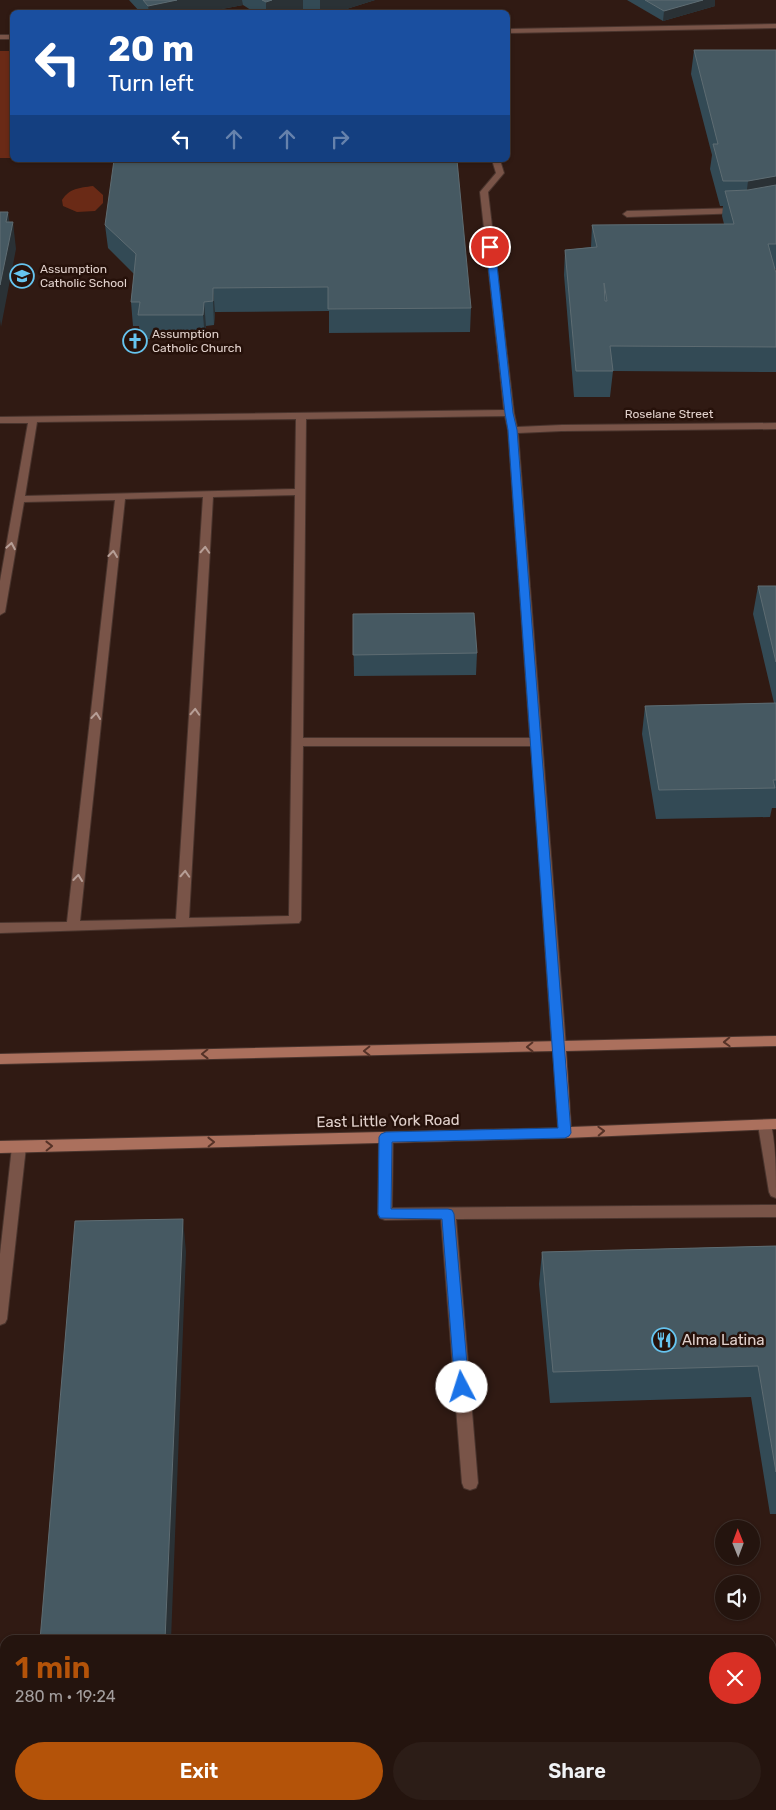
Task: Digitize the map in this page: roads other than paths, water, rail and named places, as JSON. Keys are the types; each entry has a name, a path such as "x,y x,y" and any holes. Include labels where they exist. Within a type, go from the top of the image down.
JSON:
{"main road":[{"path":"0,1059 776,1041"},
{"path":"559,1047 565,1133"},
{"name":"East Little York Road","path":"0,1147 565,1133 770,1124"}],"street":[{"path":"510,31 776,26"},
{"path":"497,162 500,173 484,192 509,413 513,430 559,1047"},
{"path":"627,214 753,209"},
{"path":"0,420 509,413"},
{"path":"0,928 295,920 301,416"},
{"path":"0,612 33,420"},
{"name":"Roselane Street","path":"513,430 776,426"},
{"path":"20,499 300,492"},
{"path":"182,923 208,494"},
{"path":"73,926 120,497"},
{"path":"297,742 536,742"},
{"path":"770,1124 776,1192"},
{"path":"386,1137 385,1214 776,1211"},
{"path":"0,1319 19,1147"},
{"path":"448,1214 470,1483"}],"place":[{"name":"Assumption Catholic School","path":"22,276"},
{"name":"Assumption Catholic Church","path":"135,341"},
{"name":"Alma Latina","path":"664,1340"}]}
